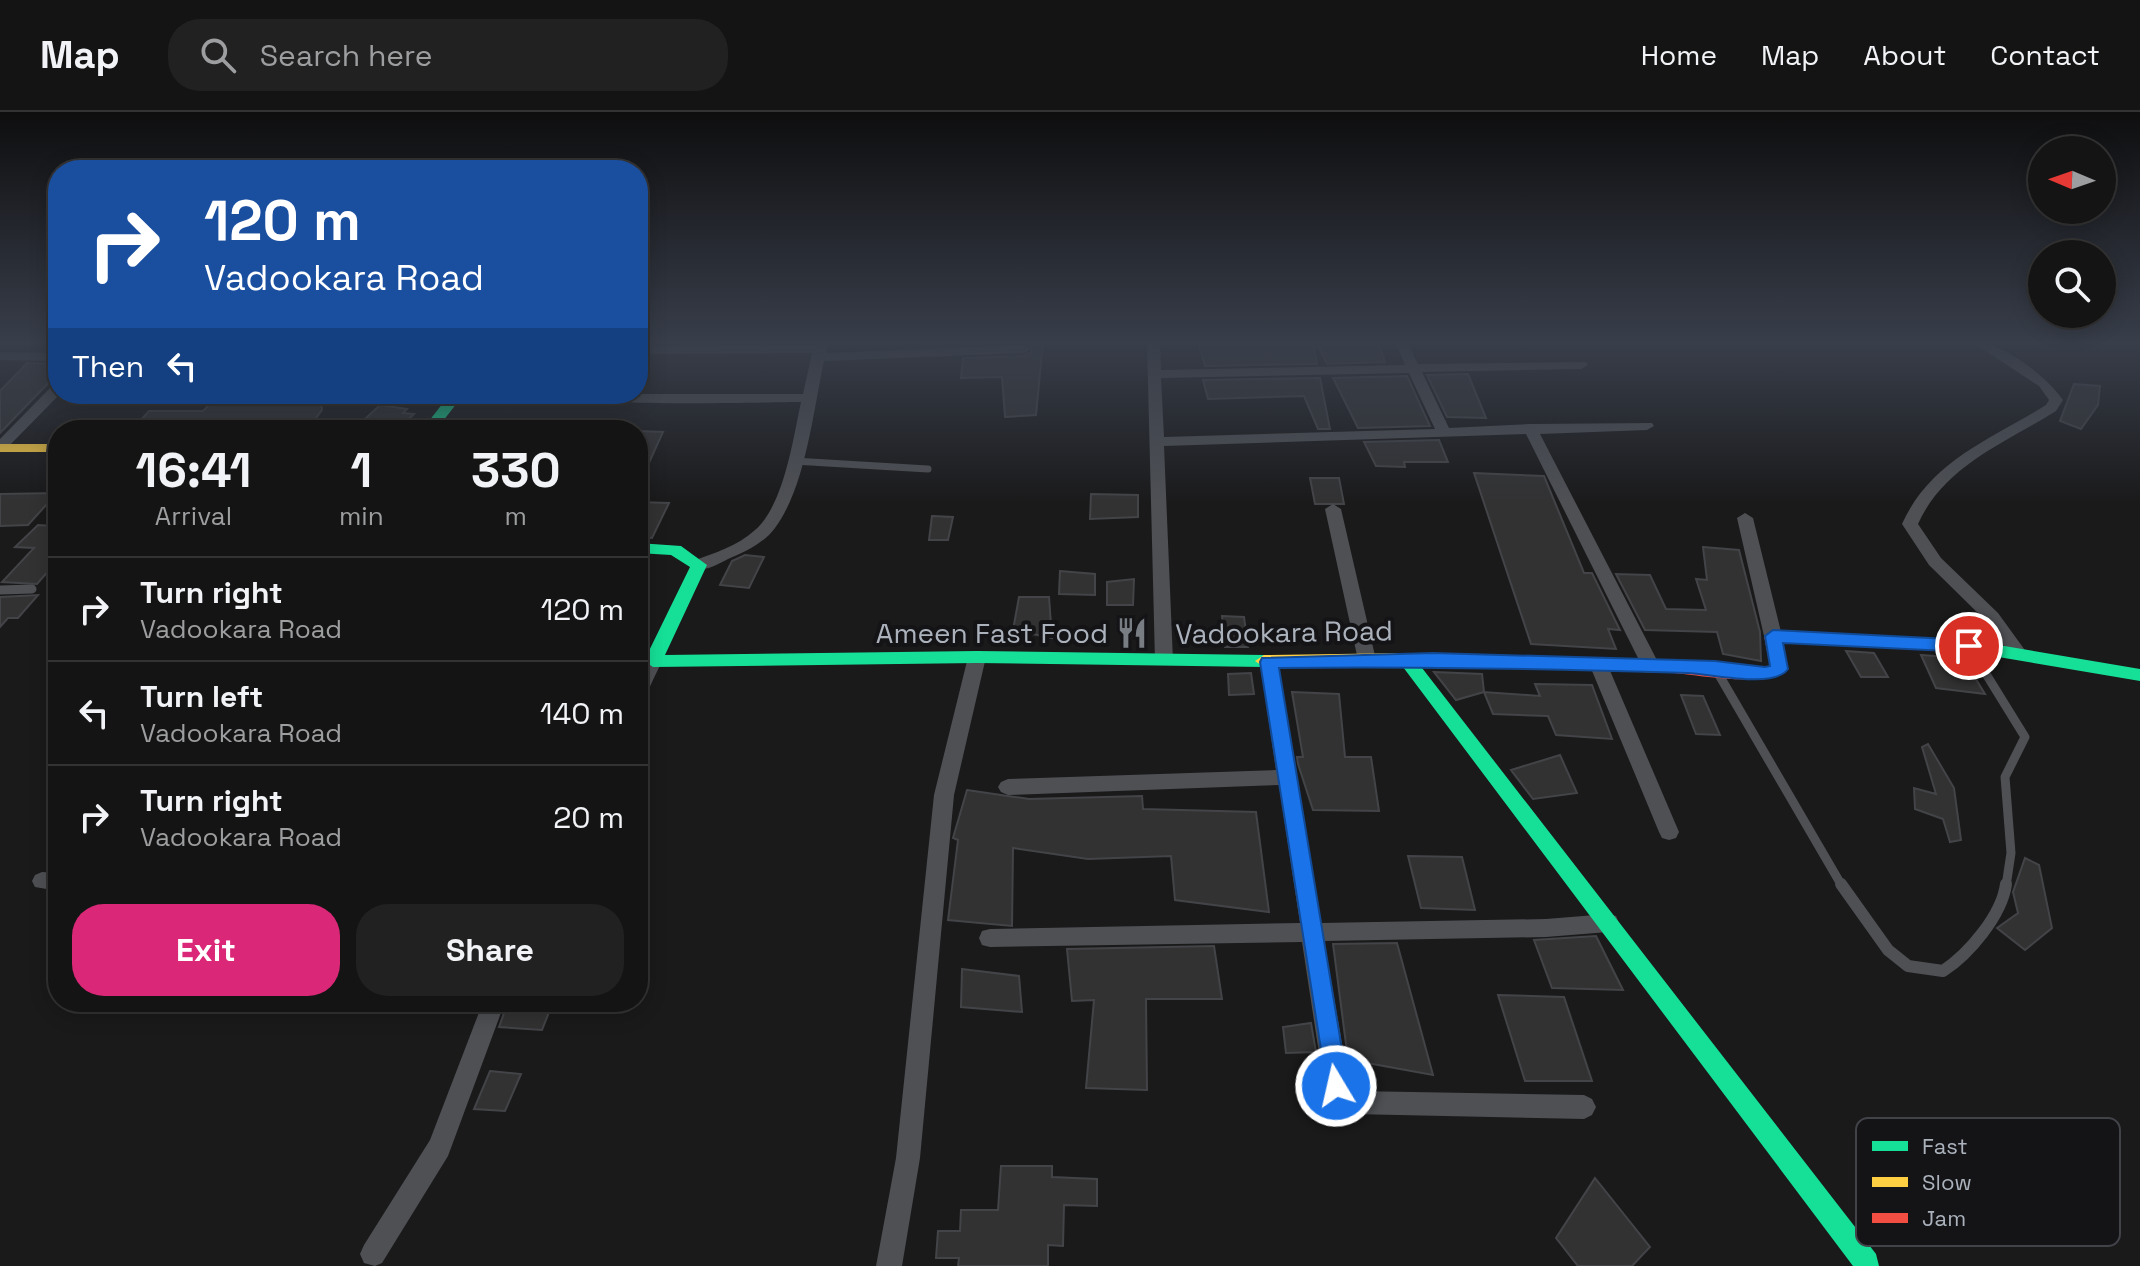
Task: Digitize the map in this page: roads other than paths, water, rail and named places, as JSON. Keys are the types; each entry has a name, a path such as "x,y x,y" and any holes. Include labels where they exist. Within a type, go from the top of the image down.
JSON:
{"main road":[{"path":"437,420 449,404"},
{"path":"0,447 48,448"},
{"path":"648,549 675,550 699,565 653,661"},
{"path":"1773,636 1969,646 2140,675"},
{"name":"Vadookara Road","path":"653,661 977,657 1269,662 1406,659 1715,668 1767,674 1779,669 1773,636"},
{"path":"1406,659 1867,1263"}],"street":[{"path":"1154,396 1164,661"},
{"path":"1426,396 1443,430"},
{"path":"2018,653 1990,614 1953,583 1923,551 1910,524 1914,509 1939,480 2044,413 2056,400 2053,396"},
{"path":"0,447 48,398"},
{"path":"648,398 809,398 794,461 771,524 754,539 699,565"},
{"path":"1156,442 1443,430 1647,426"},
{"path":"1530,428 1651,666"},
{"path":"1333,509 1367,660"},
{"path":"1745,518 1773,636"},
{"path":"889,1266 908,1158 944,795 977,657"},
{"path":"648,672 653,661"},
{"path":"1269,662 1336,1086 1342,1096 1352,1102 1584,1107"},
{"path":"1599,666 1669,832"},
{"path":"1008,787 1287,777"},
{"path":"990,938 1546,928 1608,923"},
{"path":"373,1254 439,1147 490,1012"}],"lane":[{"path":"794,461 928,469"},
{"path":"0,590 32,589"},
{"path":"1715,668 1842,886 1888,950 1908,966 1943,971 1957,962 2004,901 2011,853 2005,777 2025,737 1969,646"}],"place":[{"name":"Ameen Fast Food","path":"1132,633"}]}
